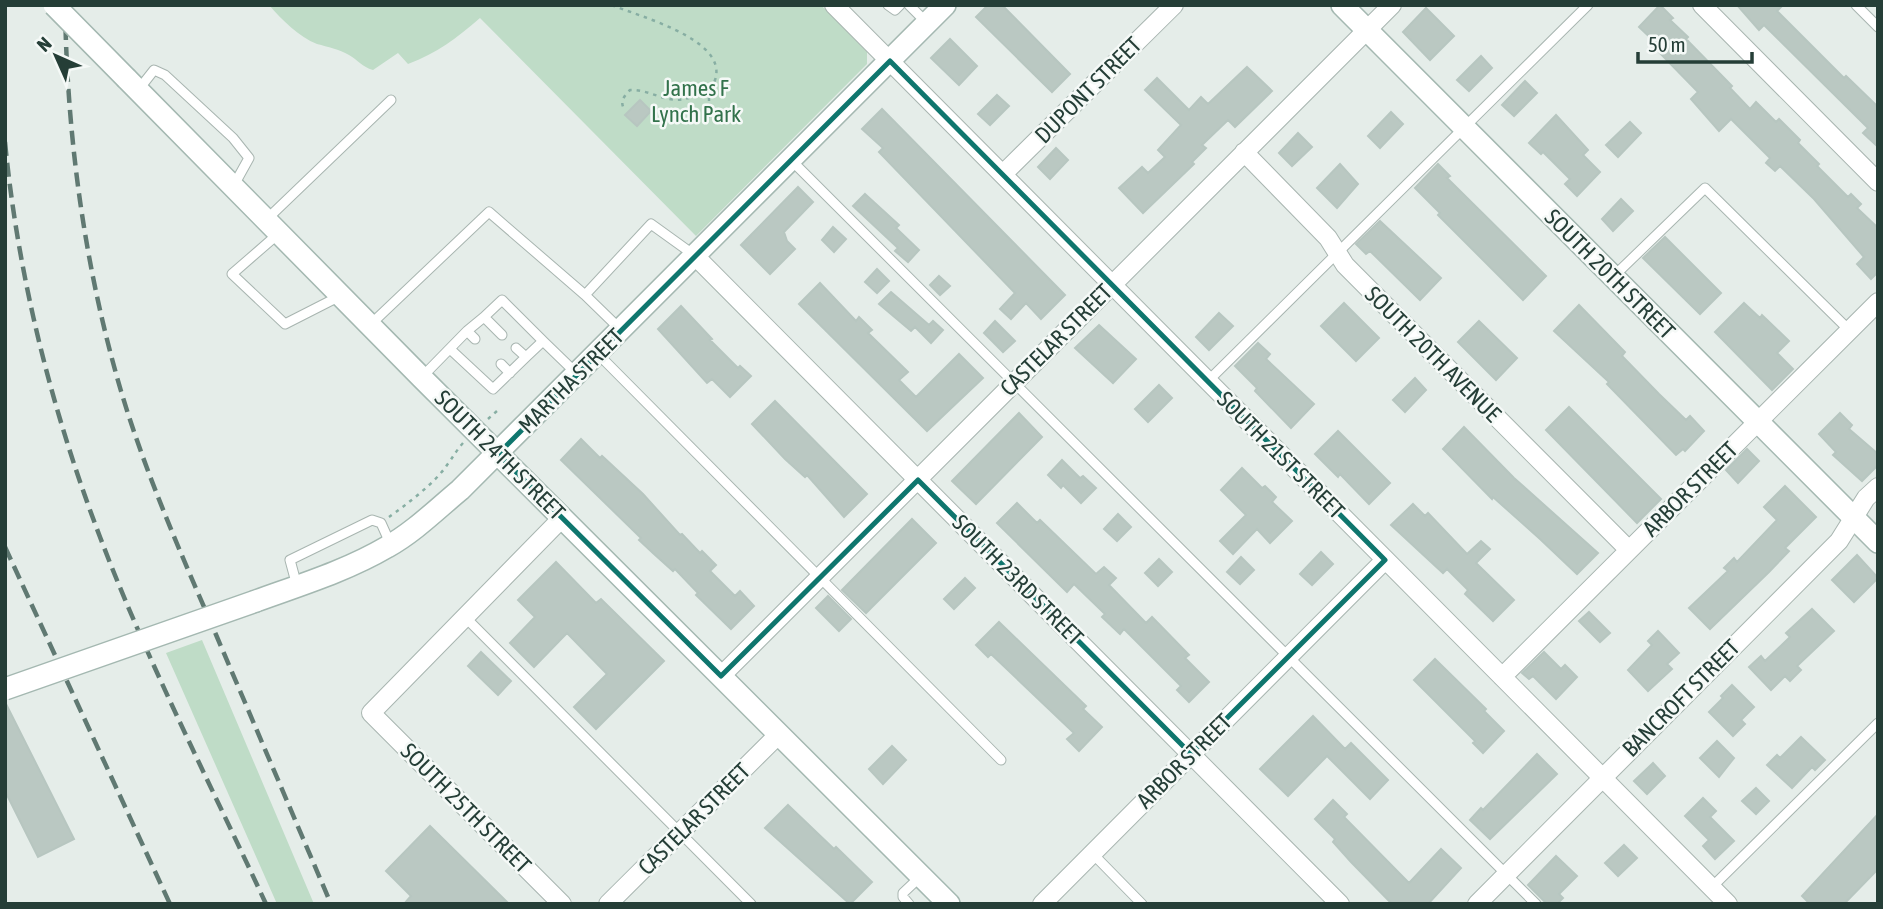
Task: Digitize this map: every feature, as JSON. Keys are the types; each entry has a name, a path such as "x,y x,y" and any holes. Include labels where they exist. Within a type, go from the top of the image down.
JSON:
{"main road":[{"name":"SOUTH 24TH STREET","path":"54,5 421,377 949,904"},
{"name":"MARTHA STREET","path":"5,689 351,566 408,533 498,454 945,5"},
{"name":"SOUTH 20TH STREET","path":"1342,5 1878,542"}],"street":[{"name":"SOUTH 21ST STREET","path":"835,5 1728,904"},
{"name":"DUPONT STREET","path":"1003,174 1174,5"},
{"name":"CASTELAR STREET","path":"721,676 1392,5"},
{"path":"1702,5 1878,182"},
{"name":"SOUTH 20TH AVENUE","path":"1244,152 1328,238 1345,265 1629,550"},
{"name":"SOUTH 23RD STREET","path":"695,256 1340,904"},
{"name":"ARBOR STREET","path":"1502,677 1878,302"},
{"name":"BANCROFT STREET","path":"1477,904 1839,541 1866,498 1878,487"},
{"path":"464,616 563,517"},
{"name":"ARBOR STREET","path":"1042,904 1385,560"},
{"name":"SOUTH 25TH STREET","path":"464,616 371,713 562,904"},
{"name":"CASTELAR STREET","path":"608,904 779,734"}],"lane":[{"path":"888,5 895,10 900,5"},
{"path":"909,5 928,23"},
{"path":"1208,381 1588,5"},
{"path":"1856,5 1878,27"},
{"path":"133,85 154,70 165,75 233,138 249,158 233,186"},
{"path":"341,295 285,324 232,274 273,226 391,100"},
{"path":"791,160 1536,904"},
{"path":"1613,277 1704,188 1849,330"},
{"path":"370,325 489,212 585,295 621,330"},
{"path":"585,295 652,225 695,256"},
{"path":"421,377 502,300 576,374"},
{"path":"484,317 502,335"},
{"path":"467,331 475,339"},
{"path":"450,349 493,389 543,341"},
{"path":"516,348 526,357"},
{"path":"598,354 1001,760"},
{"path":"501,364 510,373"},
{"path":"297,586 290,561 372,520 380,523 391,545"},
{"path":"464,616 751,904"},
{"path":"1712,887 1878,723"},
{"path":"1092,853 1142,904"},
{"path":"909,904 903,893 921,876"}],"path":[{"path":"612,5 672,28 696,42 714,65 715,81 701,94 679,100 630,90 622,100 625,110"},
{"path":"709,88 709,118"}],"highlighted area":[{"path":"890,61 1385,560 1191,754 918,480 721,676 498,454"}],"green space":[{"name":"James F Lynch Park","path":"269,5 821,5 867,52 867,64 696,236 480,18 428,55 408,64 398,53 373,70 345,53 304,37"},
{"path":"202,640 314,904 277,904 166,653"}],"building":[{"path":"988,5 1002,5 1070,74 1052,92 976,17"},
{"path":"1660,5 1673,18 1670,20 1688,37 1686,39 1732,86 1730,88 1750,109 1756,102 1776,122 1779,119 1800,140 1798,143 1819,164 1817,166 1848,197 1851,194 1861,204 1857,208 1878,228 1878,272 1871,279 1857,264 1864,257 1814,199 1780,166 1775,171 1766,163 1770,158 1731,119 1719,131 1691,99 1698,92 1654,47 1657,44 1639,27"},
{"path":"1737,5 1783,5 1777,11 1844,78 1846,76 1878,107 1878,147 1863,133 1868,128 1764,25 1759,30"},
{"path":"1426,8 1454,36 1430,60 1403,32"},
{"path":"950,39 977,66 959,85 931,58"},
{"path":"1481,56 1492,68 1469,91 1457,80"},
{"path":"1247,67 1272,91 1235,127 1228,120 1202,145 1206,148 1192,162 1194,164 1143,213 1119,188 1142,167 1148,173 1165,157 1158,150 1181,125 1145,90 1157,78 1189,110 1201,97 1208,104"},
{"path":"1525,81 1537,93 1514,116 1502,105"},
{"path":"997,95 1009,106 990,125 978,114"},
{"path":"640,100 651,111 637,126 625,115"},
{"path":"882,109 1065,295 1041,319 1026,303 1011,319 1000,309 1015,293 879,152 883,148 862,129"},
{"path":"1391,112 1403,124 1380,148 1368,136"},
{"path":"1556,115 1588,150 1583,155 1600,172 1577,196 1565,184 1570,179 1543,152 1541,154 1529,143"},
{"path":"1630,122 1641,133 1618,157 1606,145"},
{"path":"1298,133 1312,147 1292,166 1279,153"},
{"path":"1056,148 1068,160 1050,179 1038,167"},
{"path":"1340,164 1358,184 1337,208 1317,188"},
{"path":"1438,164 1450,176 1447,178 1546,276 1523,300 1438,215 1440,213 1415,188"},
{"path":"798,187 813,202 784,232 787,241 795,249 770,274 741,245"},
{"path":"865,194 899,225 896,228 919,250 908,262 895,251 898,248 853,206"},
{"path":"1621,199 1633,211 1613,231 1602,219"},
{"path":"1380,221 1441,278 1420,300 1370,251 1366,254 1356,244"},
{"path":"833,227 846,239 834,252 822,240"},
{"path":"1665,237 1721,293 1700,314 1643,258"},
{"path":"877,269 889,281 877,293 865,282"},
{"path":"939,276 950,286 940,295 930,285"},
{"path":"820,283 856,321 859,317 872,330 868,333 908,372 899,380 916,397 959,354 983,378 927,431 799,304"},
{"path":"891,292 929,325 933,321 943,330 931,343 915,327 911,331 879,304"},
{"path":"1344,303 1379,338 1356,361 1321,326"},
{"path":"1744,303 1760,318 1762,315 1789,341 1777,353 1793,369 1772,390 1715,332"},
{"path":"1579,305 1625,352 1622,356 1659,394 1686,420 1690,416 1704,431 1685,451 1683,449 1676,455 1607,384 1609,382 1554,331"},
{"path":"681,306 738,368 740,366 751,376 730,397 712,379 707,383 658,329"},
{"path":"1219,313 1233,326 1209,350 1196,337"},
{"path":"995,321 1015,341 1003,352 984,333"},
{"path":"1479,321 1517,358 1496,380 1458,342"},
{"path":"1099,325 1136,359 1113,383 1075,348"},
{"path":"1258,343 1270,354 1266,359 1314,404 1291,428 1235,366"},
{"path":"1415,378 1426,390 1405,412 1393,400"},
{"path":"1159,385 1172,398 1148,422 1135,409"},
{"path":"775,401 867,494 844,517 807,475 805,477 785,459 752,424"},
{"path":"1569,407 1661,499 1637,523 1546,430"},
{"path":"1019,413 1042,437 976,504 952,481"},
{"path":"1840,413 1852,425 1849,429 1878,454 1878,465 1862,481 1833,455 1836,452 1819,434"},
{"path":"1464,427 1514,478 1598,553 1577,574 1493,497 1492,499 1443,449"},
{"path":"1338,431 1390,483 1369,504 1340,474 1338,477 1315,454"},
{"path":"581,439 643,494 680,535 716,565 710,571 735,596 740,591 754,606 731,629 696,595 698,593 675,569 673,571 639,540 641,538 561,460"},
{"path":"1747,449 1759,461 1738,483 1726,470"},
{"path":"1062,460 1080,478 1083,476 1096,488 1081,503 1048,475"},
{"path":"1242,468 1262,488 1265,486 1276,497 1272,502 1292,521 1270,543 1257,529 1233,554 1220,541 1246,515 1221,490"},
{"path":"1785,486 1816,517 1785,548 1789,551 1710,629 1689,608 1728,571 1724,568 1734,558 1737,562 1777,520 1764,507"},
{"path":"1017,503 1037,523 1040,520 1096,574 1104,567 1116,578 1109,585 1146,623 1152,617 1189,655 1185,658 1209,682 1189,702 1177,690 1181,686 1124,629 1120,634 1102,617 1105,614 1074,584 1067,592 997,523"},
{"path":"1413,504 1425,516 1428,513 1467,554 1481,541 1490,549 1476,563 1514,600 1493,621 1465,594 1468,590 1447,569 1443,573 1391,525"},
{"path":"1118,514 1131,527 1117,541 1104,529"},
{"path":"912,519 936,543 866,613 842,590"},
{"path":"1321,552 1333,564 1312,585 1300,574"},
{"path":"1857,555 1878,578 1854,602 1832,580"},
{"path":"1241,557 1254,570 1240,584 1227,572"},
{"path":"1159,559 1172,572 1158,586 1145,573"},
{"path":"556,562 596,603 601,599 664,661 596,729 574,707 607,674 567,633 534,667 510,643 535,617 518,600"},
{"path":"965,578 975,588 954,609 944,599"},
{"path":"828,596 851,619 839,631 816,608"},
{"path":"1812,609 1834,631 1797,666 1801,670 1790,681 1785,676 1771,690 1749,667 1761,656 1765,661 1790,637 1786,633"},
{"path":"1589,612 1610,633 1600,642 1579,621"},
{"path":"999,622 1086,706 1083,709 1102,727 1079,751 1067,739 1074,733 991,654 988,657 976,645"},
{"path":"1658,631 1679,653 1667,664 1672,669 1648,691 1628,670 1652,645 1648,641"},
{"path":"481,652 511,681 498,695 468,666"},
{"path":"1544,652 1561,669 1565,665 1577,677 1556,699 1533,676 1529,679 1522,673"},
{"path":"1435,659 1486,709 1484,711 1504,731 1483,753 1473,743 1475,741 1414,680"},
{"path":"1732,685 1754,707 1741,720 1745,724 1733,736 1709,712"},
{"path":"5,702 74,839 38,857 5,791"},
{"path":"1313,716 1345,749 1351,743 1388,780 1370,799 1327,756 1288,796 1260,769"},
{"path":"1801,737 1825,760 1815,770 1812,767 1792,788 1767,765 1777,755 1780,758"},
{"path":"1717,741 1734,758 1719,777 1700,758"},
{"path":"892,746 906,760 883,784 869,769"},
{"path":"1537,754 1557,774 1490,839 1470,820"},
{"path":"1653,763 1665,776 1647,794 1634,781"},
{"path":"1756,788 1769,801 1756,814 1742,801"},
{"path":"1703,798 1716,811 1710,817 1734,841 1715,859 1703,846 1709,840 1685,816"},
{"path":"1333,800 1347,814 1344,817 1409,883 1441,849 1461,868 1428,904 1392,904 1351,862 1333,842 1335,839 1315,819"},
{"path":"788,805 872,882 850,904 765,828"},
{"path":"1878,814 1878,869 1844,904 1810,904 1802,896"},
{"path":"430,826 509,904 404,904 411,896 386,871"},
{"path":"1624,845 1637,858 1618,876 1605,863"},
{"path":"1556,856 1577,876 1559,894 1563,898 1557,904 1547,904 1528,885"}],"railway":[{"path":"65,5 69,103 80,200 97,296 121,391 165,515 331,904"},
{"path":"5,142 19,243 39,343 83,489 138,630 266,904"},
{"path":"5,547 170,904"}]}
